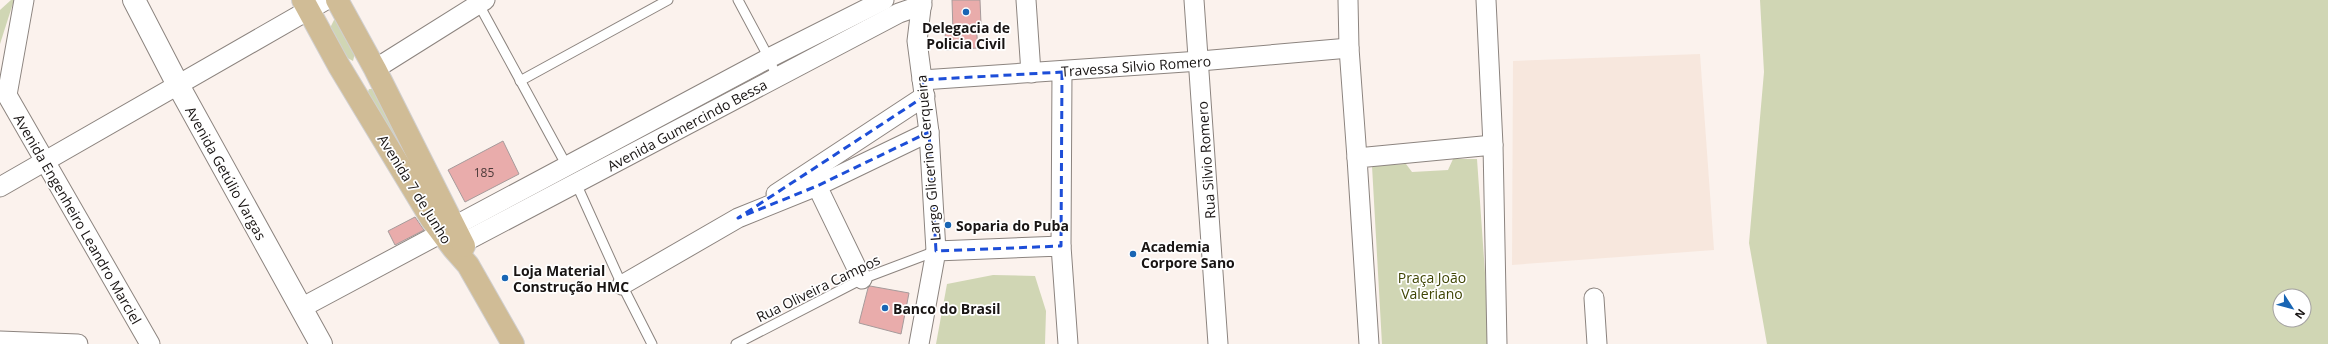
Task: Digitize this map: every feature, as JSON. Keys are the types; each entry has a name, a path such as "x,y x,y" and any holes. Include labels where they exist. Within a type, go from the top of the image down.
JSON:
{"main road":[{"name":"Avenida 7 de Junho","path":"337,0 375,69 453,238 513,344"},
{"name":"Avenida 7 de Junho","path":"312,4 339,66 453,238"}],"street":[{"name":"Avenida Engenheiro Leandro Marciel","path":"24,0 4,96 46,161 150,344"},
{"name":"Avenida Getúlio Vargas","path":"134,0 178,85 321,344"},
{"name":"Avenida Gumercindo Bessa","path":"453,238 566,165 769,58 884,0"},
{"path":"1026,0 1031,73"},
{"name":"Rua Silvio Romero","path":"1194,0 1200,61 1218,344"},
{"path":"1348,0 1349,48 1358,158 1369,344"},
{"path":"1486,0 1493,145 1497,344"},
{"path":"375,69 480,1"},
{"name":"Avenida Gumercindo Bessa","path":"453,238 576,183 777,78 899,6 922,3"},
{"name":"Largo Glicerino Cerqueira","path":"919,344 936,251 929,132 917,41 922,3"},
{"path":"0,187 178,85 312,4"},
{"name":"Largo Glicerino Cerqueira","path":"899,6 917,41"},
{"name":"Travessa Silvio Romero","path":"924,88 1031,73 1062,72 1349,48"},
{"path":"1062,72 1061,246 1068,344"},
{"path":"622,284 738,218 924,88"},
{"path":"738,218 818,186 929,132"},
{"path":"1358,158 1493,145"},
{"path":"818,186 862,279"},
{"path":"302,308 453,238"},
{"path":"936,251 1061,246"},
{"path":"1594,298 1597,344"},
{"path":"0,341 78,344"}],"lane":[{"path":"520,81 668,0"},
{"path":"738,0 769,58 777,78"},
{"path":"480,1 520,81 576,183 622,284 652,344"},
{"name":"Rua Oliveira Campos","path":"736,344 862,279 936,251"}],"highlighted area":[{"path":"1062,72 1061,246 936,251 929,132 817,186 738,218 925,96 922,80"}],"shaded area":[{"path":"1700,54 1714,250 1512,265 1513,61"}],"green space":[{"path":"11,0 14,0 0,44 0,10"},
{"path":"1760,0 2328,0 2328,344 1767,344 1749,243 1764,72"},
{"path":"338,18 356,49 353,61 344,56 330,28 334,20"},
{"path":"369,89 373,89 436,208 367,94"},
{"name":"Praça João Valeriano","path":"1453,159 1477,159 1490,344 1382,344 1372,166 1406,164 1412,172 1448,170"},
{"path":"993,275 1035,276 1046,311 1045,344 936,344 947,284"}],"building":[{"path":"952,0 980,0 981,24 976,24 978,48 946,50 945,32 953,32"},
{"path":"503,141 519,174 465,202 448,170"},
{"path":"415,217 424,230 395,245 388,231"},
{"name":"Banco do Brasil","path":"870,286 909,293 901,334 859,323 868,288"}],"place":[{"name":"Delegacia de Policia Civil","path":"966,12"},
{"name":"Soparia do Puba","path":"948,225"},
{"name":"Academia Corpore Sano","path":"1133,254"},
{"name":"Loja Material Construção HMC","path":"505,278"},
{"name":"Banco do Brasil","path":"885,308"}]}
